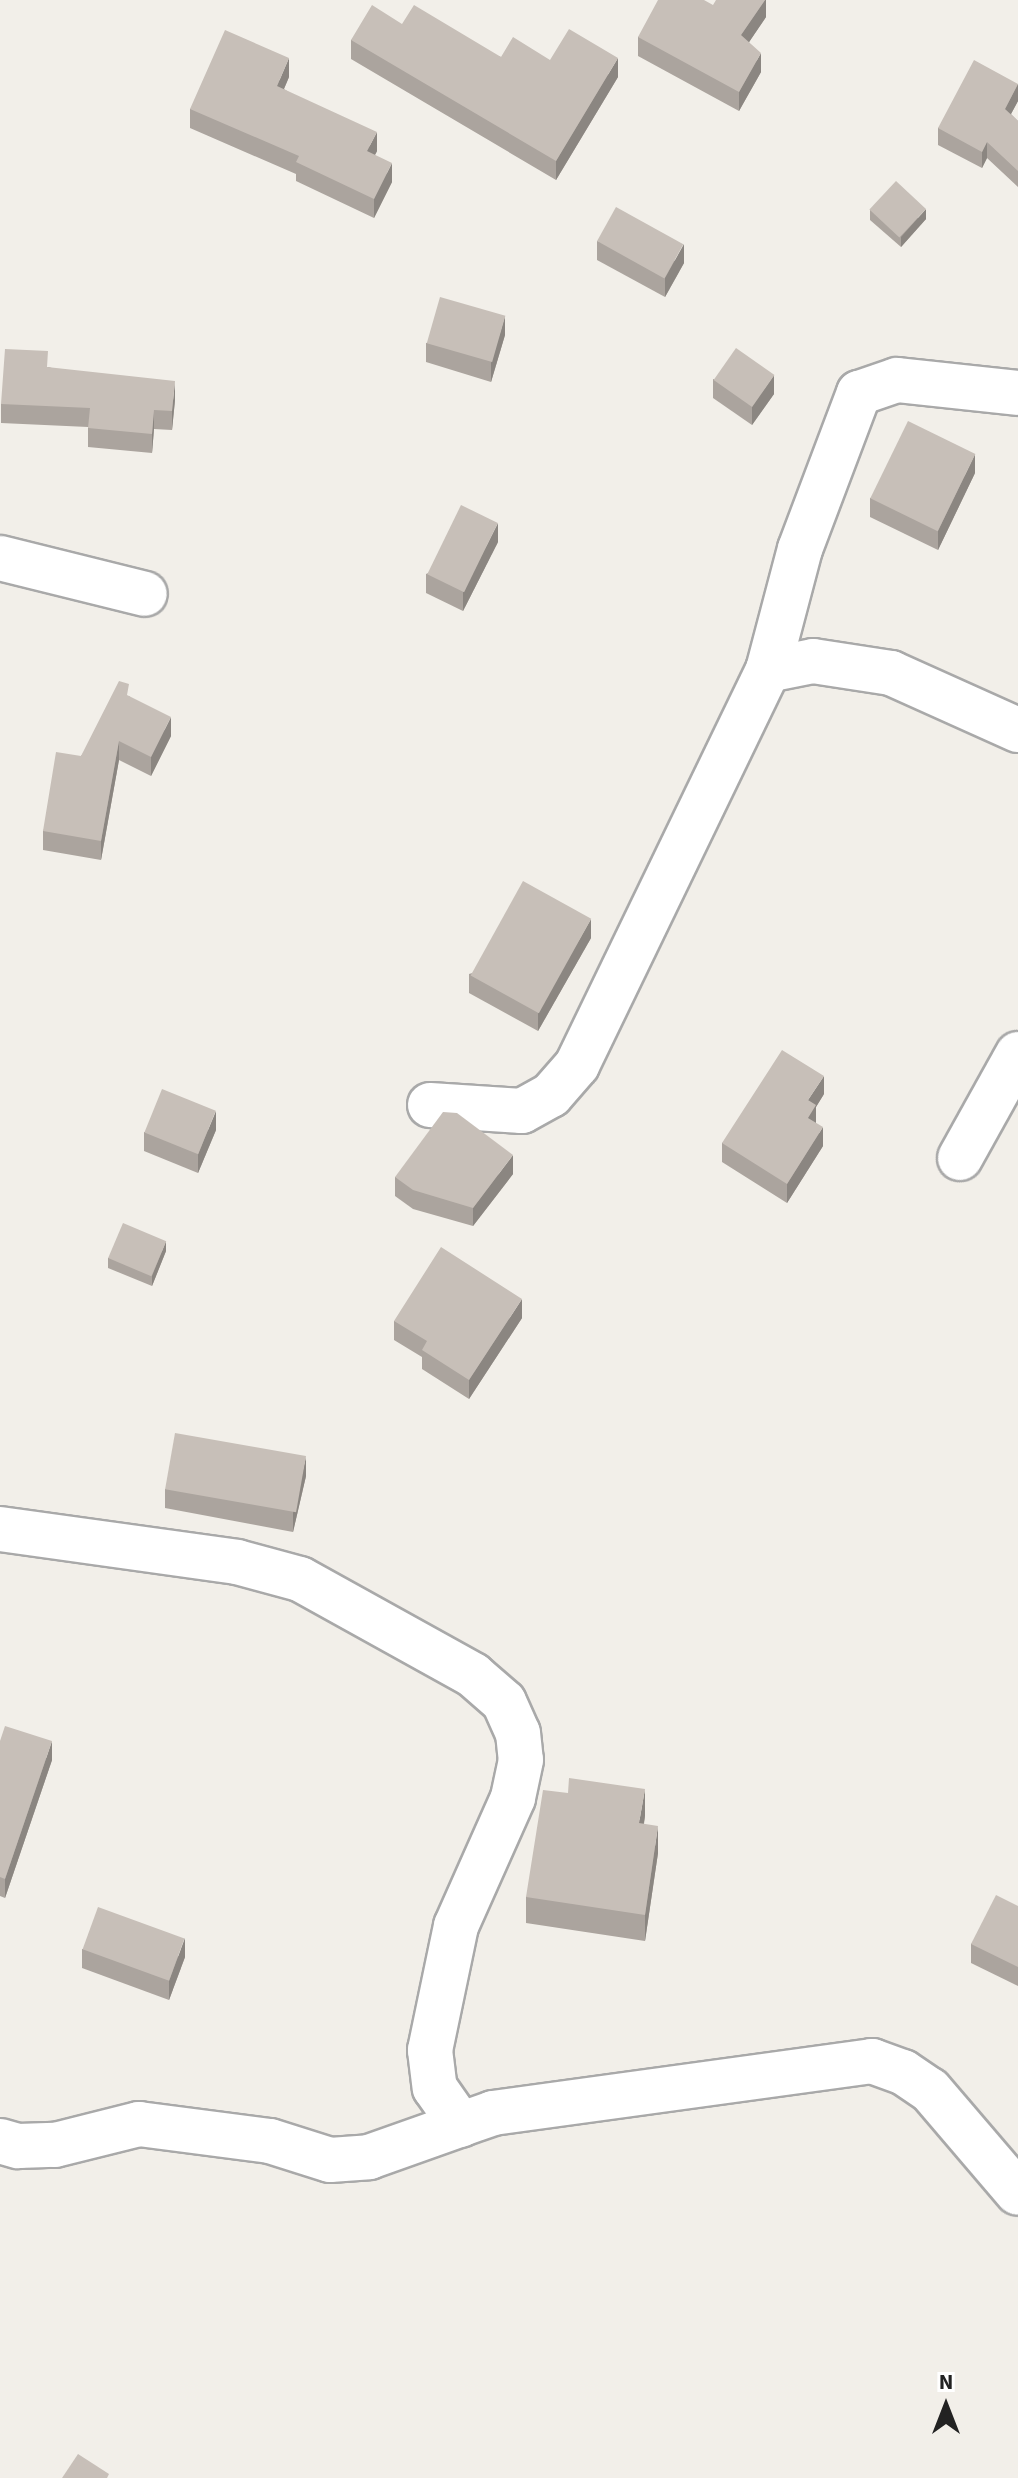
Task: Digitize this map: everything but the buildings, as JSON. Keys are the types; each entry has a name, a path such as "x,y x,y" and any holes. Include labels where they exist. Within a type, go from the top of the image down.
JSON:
{"street":[{"path":"430,1105 522,1111 551,1095 577,1065 768,670 800,549 859,393 897,380 1018,393"},
{"path":"0,558 145,594"},
{"path":"768,670 813,661 877,670 1018,730"},
{"path":"960,1158 1018,1054"},
{"path":"0,1529 237,1562 300,1579 473,1675 504,1702 518,1733 518,1773 513,1798 456,1926 430,2050 435,2088 461,2125"},
{"path":"0,2141 18,2146 55,2145 139,2124 270,2141 330,2160 369,2157 493,2113 872,2061 903,2072 930,2090 1018,2193"}]}
